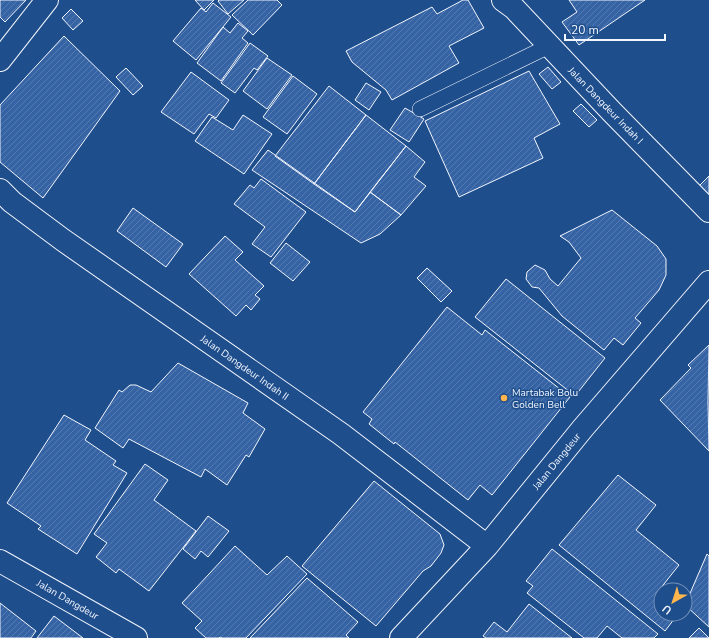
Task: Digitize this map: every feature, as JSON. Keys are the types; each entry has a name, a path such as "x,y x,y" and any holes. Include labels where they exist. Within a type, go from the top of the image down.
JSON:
{"street":[{"path":"0,60 47,0"},
{"name":"Jalan Dangdeur Indah I","path":"503,0 514,8 610,111 709,211"},
{"name":"Jalan Dangdeur Indah II","path":"0,190 12,202 63,240 341,434 487,546"},
{"name":"Jalan Dangdeur","path":"401,638 487,546 583,428 709,282"},
{"name":"Jalan Dangdeur","path":"0,561 136,638"}],"lane":[{"path":"420,109 549,46"}],"building":[{"path":"0,0 26,0 5,22 0,17"},
{"path":"195,0 214,0 204,10"},
{"path":"244,0 228,14 218,1"},
{"path":"248,0 277,0 282,5 253,35 232,15"},
{"path":"463,0 468,0 484,28 449,46 459,63 392,100 386,90 352,62 346,51 432,7 437,14"},
{"path":"569,0 645,0 579,45 562,22 577,12"},
{"path":"213,3 231,17 196,60 173,41 201,8 206,12"},
{"path":"71,9 83,21 73,30 62,18"},
{"path":"238,23 248,31 242,38 248,43 221,81 197,63 223,27 230,33"},
{"path":"64,36 120,91 43,198 0,162 0,105"},
{"path":"250,43 268,56 257,70 254,68 235,93 221,83"},
{"path":"267,58 292,75 267,109 243,91"},
{"path":"548,67 561,82 552,89 539,74"},
{"path":"126,68 143,86 133,95 116,77"},
{"path":"529,71 560,124 534,138 543,158 459,197 425,121"},
{"path":"191,72 229,100 216,118 209,114 194,134 161,112"},
{"path":"293,76 317,94 287,134 263,117"},
{"path":"366,83 381,92 369,110 355,100"},
{"path":"329,86 366,115 314,184 275,156"},
{"path":"581,104 597,120 589,127 573,111"},
{"path":"405,108 424,119 409,142 390,130"},
{"path":"243,115 272,134 244,174 195,141 212,117 233,130"},
{"path":"366,115 406,146 355,212 314,184"},
{"path":"406,146 425,162 414,177 426,186 401,215 370,192"},
{"path":"268,150 355,212 370,192 401,215 380,234 361,243 252,170"},
{"path":"709,176 709,202 696,189"},
{"path":"261,179 306,212 271,257 252,244 265,227 234,204 250,185 254,188"},
{"path":"133,208 183,244 166,267 117,231"},
{"path":"612,210 657,246 666,259 666,275 659,290 635,318 641,323 623,345 614,338 604,350 562,316 539,288 532,287 526,279 527,272 535,265 545,270 550,279 558,286 581,258 569,242 560,236"},
{"path":"225,236 243,252 235,260 264,286 255,295 260,299 251,310 246,305 236,316 189,274"},
{"path":"286,243 310,262 293,281 270,263"},
{"path":"427,268 452,291 441,302 417,278"},
{"path":"506,279 605,358 575,396 475,317"},
{"path":"447,307 482,335 485,330 570,397 492,495 480,485 468,500 395,442 394,444 369,424 372,419 363,412"},
{"path":"709,345 709,451 660,400 691,368 688,365"},
{"path":"178,363 248,403 243,413 265,429 249,457 246,455 227,485 205,469 201,477 129,439 123,448 95,428 119,390 122,392 130,385 136,385 151,392"},
{"path":"64,415 91,430 85,440 116,461 113,465 127,473 77,554 38,529 41,526 7,503"},
{"path":"145,464 168,480 154,500 196,531 149,591 119,569 116,573 96,557 107,543 94,534"},
{"path":"618,475 656,505 636,530 679,565 666,582 653,582 653,621 559,545"},
{"path":"374,481 440,534 444,545 441,553 431,566 423,571 376,626 302,566"},
{"path":"208,516 229,531 208,557 201,551 195,559 183,549"},
{"path":"235,546 267,575 287,556 307,574 246,638 206,638 195,628 202,621 182,603"},
{"path":"552,549 658,634 654,638 622,638 607,626 597,638 584,638 527,593 533,586 526,581"},
{"path":"707,554 709,556 709,627 693,612 693,586"},
{"path":"307,578 358,622 346,635 349,638 250,638"},
{"path":"0,603 36,631 31,638 0,638"},
{"path":"529,604 572,638 486,638 483,636 494,622 507,632"},
{"path":"54,616 83,638 37,638"},
{"path":"654,622 672,622 665,631"},
{"path":"699,628 709,638 689,638"}],"place":[{"name":"Martabak Bolu Golden Bell","path":"504,398"}]}
